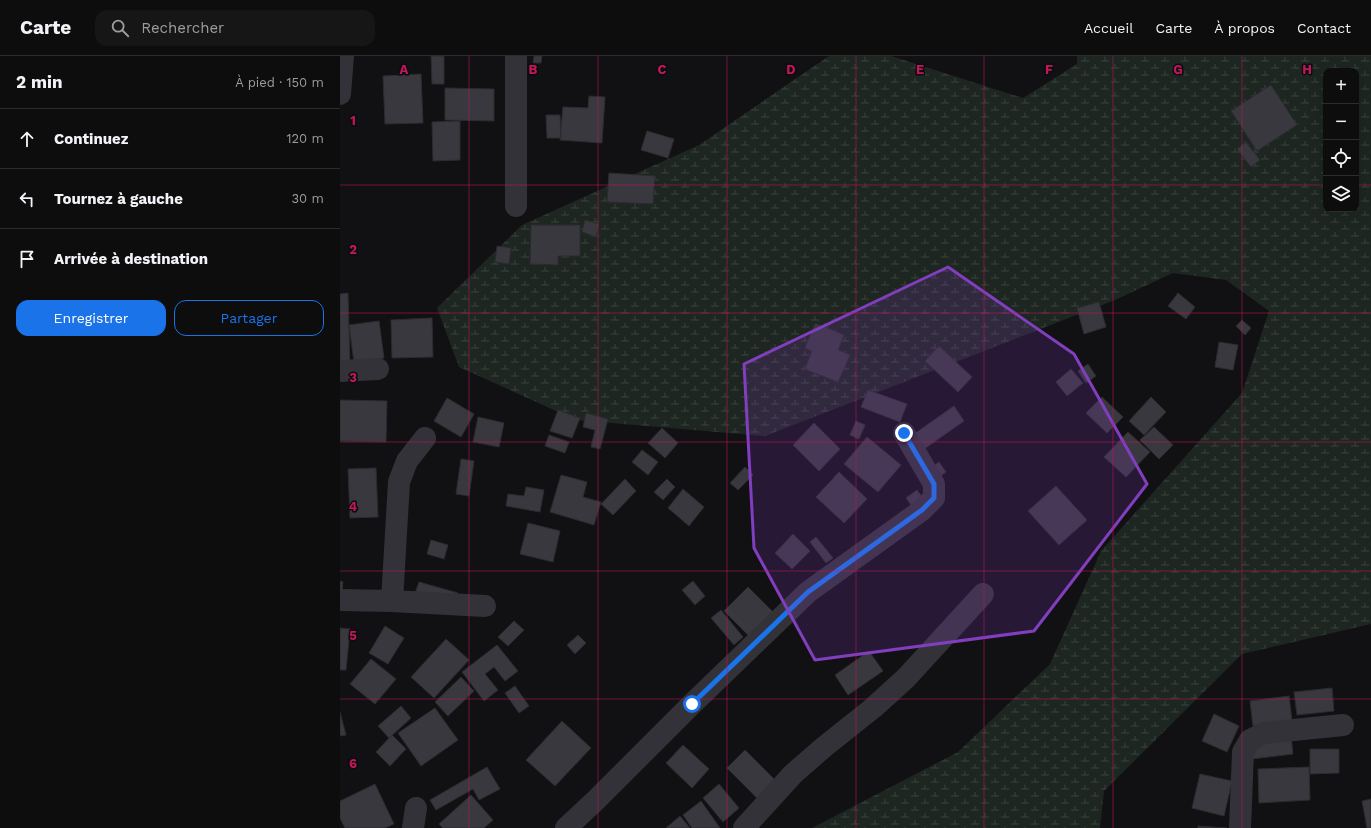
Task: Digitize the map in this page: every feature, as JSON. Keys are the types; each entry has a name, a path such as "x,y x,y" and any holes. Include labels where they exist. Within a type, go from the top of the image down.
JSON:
{"street":[{"path":"340,94 343,56"},
{"path":"516,56 516,206"},
{"path":"340,371 378,369"},
{"path":"566,828 808,592 922,510 934,498 934,484 904,433"},
{"path":"392,601 399,482 407,461 425,438"},
{"path":"744,828 794,774 824,747 873,708 906,678 983,594"},
{"path":"340,600 485,606"},
{"path":"1240,828 1243,752 1250,740 1264,733 1343,725"}],"highlighted area":[{"path":"948,267 1074,354 1147,484 1034,631 815,660 754,548 744,364"}],"green space":[{"path":"829,56 891,56 1023,98 1077,64 1077,56 1371,56 1371,624 1242,654 1104,791 1100,828 812,828 958,752 1050,664 1101,551 1242,393 1269,311 1226,280 1173,273 1115,300 765,436 576,420 459,367 437,308 522,225 699,145"}],"building":[{"path":"431,56 444,56 444,84 432,84"},
{"path":"534,56 542,56 541,63 533,63"},
{"path":"421,74 423,123 385,124 383,76"},
{"path":"1271,85 1297,125 1257,151 1231,111"},
{"path":"445,88 494,89 494,121 445,120"},
{"path":"589,96 605,97 602,143 560,140 563,107 588,108"},
{"path":"546,115 560,115 561,138 547,138"},
{"path":"460,121 460,160 433,161 432,122"},
{"path":"647,131 674,139 668,158 641,150"},
{"path":"1246,142 1260,160 1251,167 1237,149"},
{"path":"609,173 655,176 653,204 607,202"},
{"path":"585,220 599,224 596,237 582,232"},
{"path":"531,225 580,225 580,256 558,256 558,265 530,264"},
{"path":"497,246 511,248 509,264 495,262"},
{"path":"348,293 350,365 340,366 340,294"},
{"path":"1178,293 1195,307 1186,319 1168,306"},
{"path":"1099,302 1106,327 1084,334 1077,308"},
{"path":"432,318 433,357 392,358 391,320"},
{"path":"1242,320 1251,328 1245,335 1236,326"},
{"path":"379,321 384,358 354,363 349,325"},
{"path":"815,323 844,335 838,350 850,355 838,382 805,369 812,351 805,348"},
{"path":"1219,342 1238,345 1233,370 1215,367"},
{"path":"939,346 972,377 958,392 925,361"},
{"path":"1088,364 1096,376 1086,383 1078,371"},
{"path":"1071,369 1083,383 1067,396 1056,382"},
{"path":"868,390 907,404 900,422 861,407"},
{"path":"1102,397 1123,417 1107,433 1086,413"},
{"path":"1151,397 1166,412 1144,435 1129,421"},
{"path":"447,398 474,414 461,437 434,421"},
{"path":"340,400 387,401 386,442 340,441"},
{"path":"954,406 964,421 917,454 907,439"},
{"path":"558,410 580,418 572,438 550,431"},
{"path":"586,413 608,419 600,449 591,447 595,430 583,427"},
{"path":"478,417 504,423 499,447 473,442"},
{"path":"856,421 865,425 859,439 850,435"},
{"path":"814,423 840,449 819,471 793,445"},
{"path":"1154,427 1173,445 1159,459 1140,440"},
{"path":"662,428 678,443 665,458 648,443"},
{"path":"1128,432 1150,452 1126,477 1104,457"},
{"path":"549,435 569,442 565,453 545,446"},
{"path":"867,437 901,465 878,492 844,464"},
{"path":"642,450 658,462 648,475 632,462"},
{"path":"461,459 474,461 469,496 456,494"},
{"path":"939,462 946,472 935,480 928,470"},
{"path":"745,467 753,475 738,490 730,483"},
{"path":"376,468 378,517 350,518 348,469"},
{"path":"839,472 867,499 844,523 816,497"},
{"path":"561,475 587,482 583,497 601,502 594,525 550,512"},
{"path":"625,479 636,491 613,515 601,504"},
{"path":"667,479 675,487 663,500 654,492"},
{"path":"1056,486 1087,520 1059,545 1028,511"},
{"path":"526,487 544,490 540,512 506,506 508,494 524,496"},
{"path":"683,489 704,507 689,526 668,508"},
{"path":"917,490 925,501 914,509 906,498"},
{"path":"528,523 560,531 553,562 520,554"},
{"path":"793,534 810,551 792,569 775,553"},
{"path":"816,537 833,558 826,563 810,542"},
{"path":"431,540 448,545 444,559 427,554"},
{"path":"340,581 343,582 342,591 340,591"},
{"path":"693,581 705,596 695,605 682,590"},
{"path":"419,582 458,593 454,608 414,596"},
{"path":"748,587 778,617 754,641 724,611"},
{"path":"721,610 743,637 734,645 711,618"},
{"path":"514,621 524,630 508,646 498,637"},
{"path":"385,626 404,638 388,664 369,653"},
{"path":"340,628 350,629 346,670 340,670"},
{"path":"578,635 586,643 575,654 567,645"},
{"path":"446,639 469,660 434,698 411,677"},
{"path":"497,645 518,671 505,681 494,667 485,674 498,690 484,701 462,672"},
{"path":"869,651 883,671 848,695 835,675"},
{"path":"371,659 396,679 375,704 350,684"},
{"path":"461,677 474,691 448,716 435,702"},
{"path":"515,686 529,706 519,713 505,693"},
{"path":"1332,688 1334,711 1297,715 1294,692"},
{"path":"1289,696 1292,721 1253,726 1250,701"},
{"path":"401,706 411,718 389,738 378,726"},
{"path":"435,708 458,740 421,766 398,733"},
{"path":"340,712 346,735 340,736"},
{"path":"1214,714 1239,726 1227,752 1202,741"},
{"path":"562,721 591,748 555,786 526,760"},
{"path":"1290,728 1293,754 1252,759 1249,733"},
{"path":"392,735 406,749 390,766 376,752"},
{"path":"683,745 709,769 692,788 666,763"},
{"path":"1310,749 1339,749 1339,773 1310,774"},
{"path":"745,750 783,788 765,806 727,768"},
{"path":"487,767 500,789 479,800 473,789 436,810 430,800"},
{"path":"1309,767 1310,800 1259,803 1258,769"},
{"path":"1200,774 1232,781 1224,816 1192,808"},
{"path":"375,784 394,824 385,828 345,828 340,818 340,801"},
{"path":"719,784 739,808 723,822 703,798"},
{"path":"471,795 493,820 484,828 443,828 439,824"},
{"path":"1371,799 1371,828 1367,828 1362,801"},
{"path":"701,801 720,828 692,828 683,815"},
{"path":"680,816 690,828 666,828"},
{"path":"1198,826 1227,828 1198,828"}],"route":[{"path":"692,704 808,592 922,510 934,498 934,484 904,433"}]}
